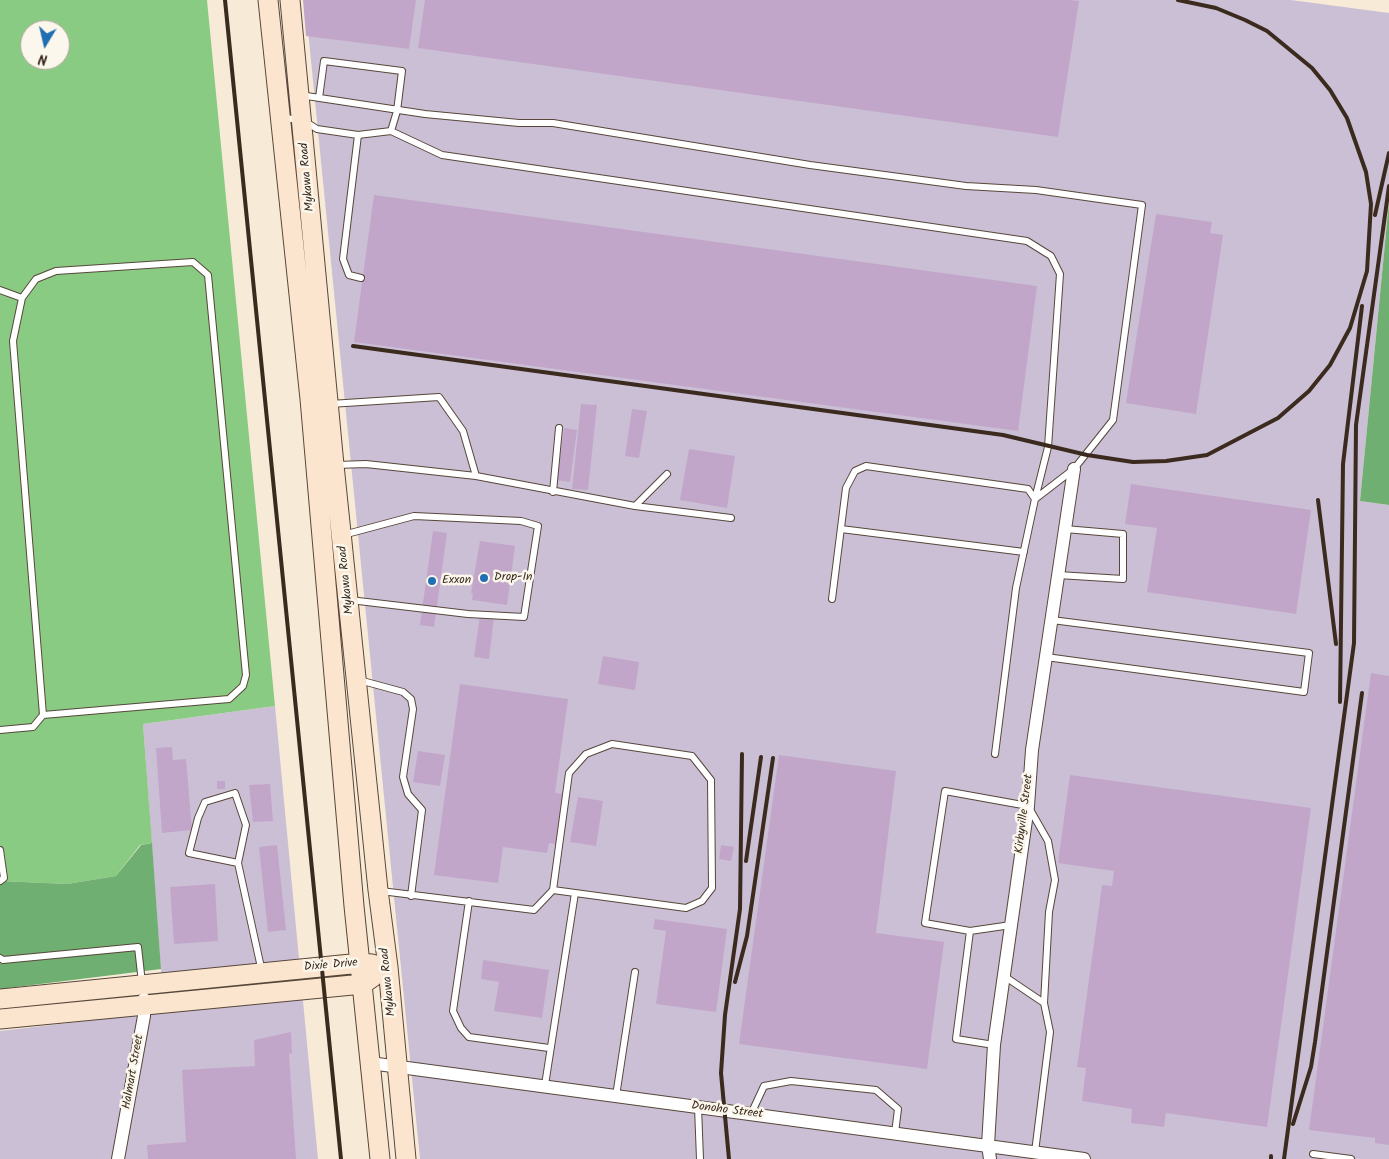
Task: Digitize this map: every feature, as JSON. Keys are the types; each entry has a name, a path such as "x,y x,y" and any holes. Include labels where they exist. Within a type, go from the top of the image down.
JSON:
{"main road":[{"name":"Mykawa Road","path":"268,0 316,466 380,1159"},
{"name":"Mykawa Road","path":"290,0 348,600 365,681 378,890 388,966 406,1159"},
{"path":"316,466 334,465"},
{"path":"328,599 348,600"},
{"name":"Dixie Drive","path":"0,999 361,963 388,966"},
{"name":"Dixie Drive","path":"0,1019 363,984 388,966"}],"street":[{"name":"Kirbyville Street","path":"990,1159 988,1146 994,1045 1028,806 1032,750 1074,469"},
{"name":"Halmart Street","path":"118,1159 145,1004 142,984"},
{"name":"Donoho Street","path":"370,1063 1035,1152 1056,1157 1084,1159"}],"lane":[{"path":"318,98 324,61 402,71 397,111 391,131"},
{"path":"299,95 397,111 519,123 553,123 840,169 966,186 1036,190 1142,205 1113,420 1074,469 1035,499"},
{"path":"281,118 303,120 318,129 358,134 391,131 442,156 1027,241 1051,256 1060,274 1048,447 1016,588 995,754"},
{"path":"358,134 343,259 349,275 361,278"},
{"path":"0,730 33,727 43,715 13,341 22,298 36,279 56,271 183,260 193,262 208,276 246,675 243,686 229,699 43,715"},
{"path":"0,290 22,298"},
{"path":"329,404 439,397 463,431 476,476"},
{"path":"553,492 560,428"},
{"path":"334,465 366,464 476,476 635,506 732,518"},
{"path":"832,599 846,488 855,471 866,466 1028,489 1035,499"},
{"path":"635,506 667,474"},
{"path":"342,536 414,516 521,521 538,526 524,617 468,614 348,600"},
{"path":"841,529 1024,552"},
{"path":"1058,575 1123,579 1124,534 1065,529"},
{"path":"1046,657 1304,692 1309,653 1052,620"},
{"path":"365,681 403,692 411,699 413,709 402,777 408,794 422,810 411,896"},
{"path":"378,890 411,896 469,901 534,910 553,890 569,773 586,754 612,744 692,756 712,780 712,888 702,901 686,908 553,890"},
{"path":"1011,925 970,931 925,923 945,791 1028,806 1048,841 1055,880 1049,912 1044,1003 1050,1032 1035,1152"},
{"path":"238,863 189,853 198,818 205,802 235,793 246,825 238,863 262,973"},
{"path":"0,850 4,878 0,881"},
{"path":"545,1085 549,1048 575,893"},
{"path":"469,901 452,1010 461,1028 469,1037 549,1048"},
{"path":"970,931 956,1040 994,1045"},
{"path":"0,958 3,960 138,947 142,984"},
{"path":"616,1096 635,972"},
{"path":"1004,976 1044,1003"},
{"path":"751,1114 764,1086 791,1081 876,1090 898,1109 895,1133"},
{"path":"698,1107 700,1159"},
{"path":"1313,1154 1350,1159"}],"shaded area":[{"path":"305,0 1291,0 1389,13 1389,202 1360,501 1389,505 1389,1159 420,1159"},
{"path":"275,706 318,1159 0,1159 0,1031 164,1012 143,724"}],"green space":[{"path":"0,0 207,0 275,706 143,724 152,843 140,845 116,876 67,884 0,881"},
{"path":"1389,202 1389,505 1360,501"},
{"path":"152,843 161,969 0,989 0,881 67,884 116,876 141,845"}],"building":[{"path":"303,0 416,0 409,49 306,36"},
{"path":"425,0 1079,1 1058,137 418,48"},
{"path":"374,195 1037,286 1018,431 354,342"},
{"path":"1156,214 1212,222 1210,233 1223,235 1196,414 1126,403"},
{"path":"581,404 597,405 588,490 572,489"},
{"path":"632,409 647,411 639,458 625,456"},
{"path":"564,428 577,430 570,482 557,480"},
{"path":"689,449 735,456 727,508 680,500"},
{"path":"1131,484 1311,510 1296,614 1147,592 1157,528 1125,524"},
{"path":"433,531 447,533 434,627 420,625"},
{"path":"480,541 515,546 507,605 472,600 473,593 471,593"},
{"path":"480,615 494,617 489,659 474,657"},
{"path":"603,656 639,662 635,690 598,684"},
{"path":"1371,673 1389,676 1389,1145 1375,1143 1375,1138 1309,1130"},
{"path":"460,684 568,699 555,793 563,794 556,844 549,843 547,853 503,847 498,883 434,875"},
{"path":"172,747 173,760 186,759 192,830 162,833 156,748"},
{"path":"418,751 445,755 440,786 413,782"},
{"path":"779,755 896,771 876,933 944,942 927,1069 739,1044"},
{"path":"1070,775 1311,808 1267,1127 1166,1113 1164,1127 1131,1123 1132,1109 1082,1101 1086,1068 1077,1067 1102,885 1112,886 1114,871 1058,863"},
{"path":"217,781 225,781 225,789 217,789"},
{"path":"270,784 273,821 253,822 249,785"},
{"path":"578,797 603,801 596,846 570,842"},
{"path":"277,845 286,930 268,932 259,847"},
{"path":"721,845 734,847 731,861 719,859"},
{"path":"215,884 218,941 174,944 170,887"},
{"path":"655,919 727,929 716,1012 656,1004 666,931 653,929"},
{"path":"483,960 549,970 542,1018 494,1011 499,982 481,979"},
{"path":"291,1032 292,1053 289,1054 296,1159 148,1159 147,1145 186,1142 182,1070 255,1066 254,1040"}],"railway":[{"path":"225,0 341,1159"},
{"path":"353,346 1003,435 1087,455 1133,462 1166,461 1207,455 1278,418 1309,391 1330,365 1350,328 1367,271 1371,204 1366,172 1347,118 1330,90 1312,68 1267,31 1216,8 1178,0"},
{"path":"1375,215 1389,153"},
{"path":"1284,1159 1354,643 1356,425 1389,186"},
{"path":"1340,702 1343,464 1362,306"},
{"path":"1318,500 1336,644"},
{"path":"1293,1124 1311,1067 1362,693"},
{"path":"729,1159 721,1073 725,1015 740,909 742,754"},
{"path":"746,861 761,757"},
{"path":"735,982 747,936 773,758"}],"place":[{"name":"Drop-In","path":"484,578"},
{"name":"Exxon","path":"432,581"}]}
